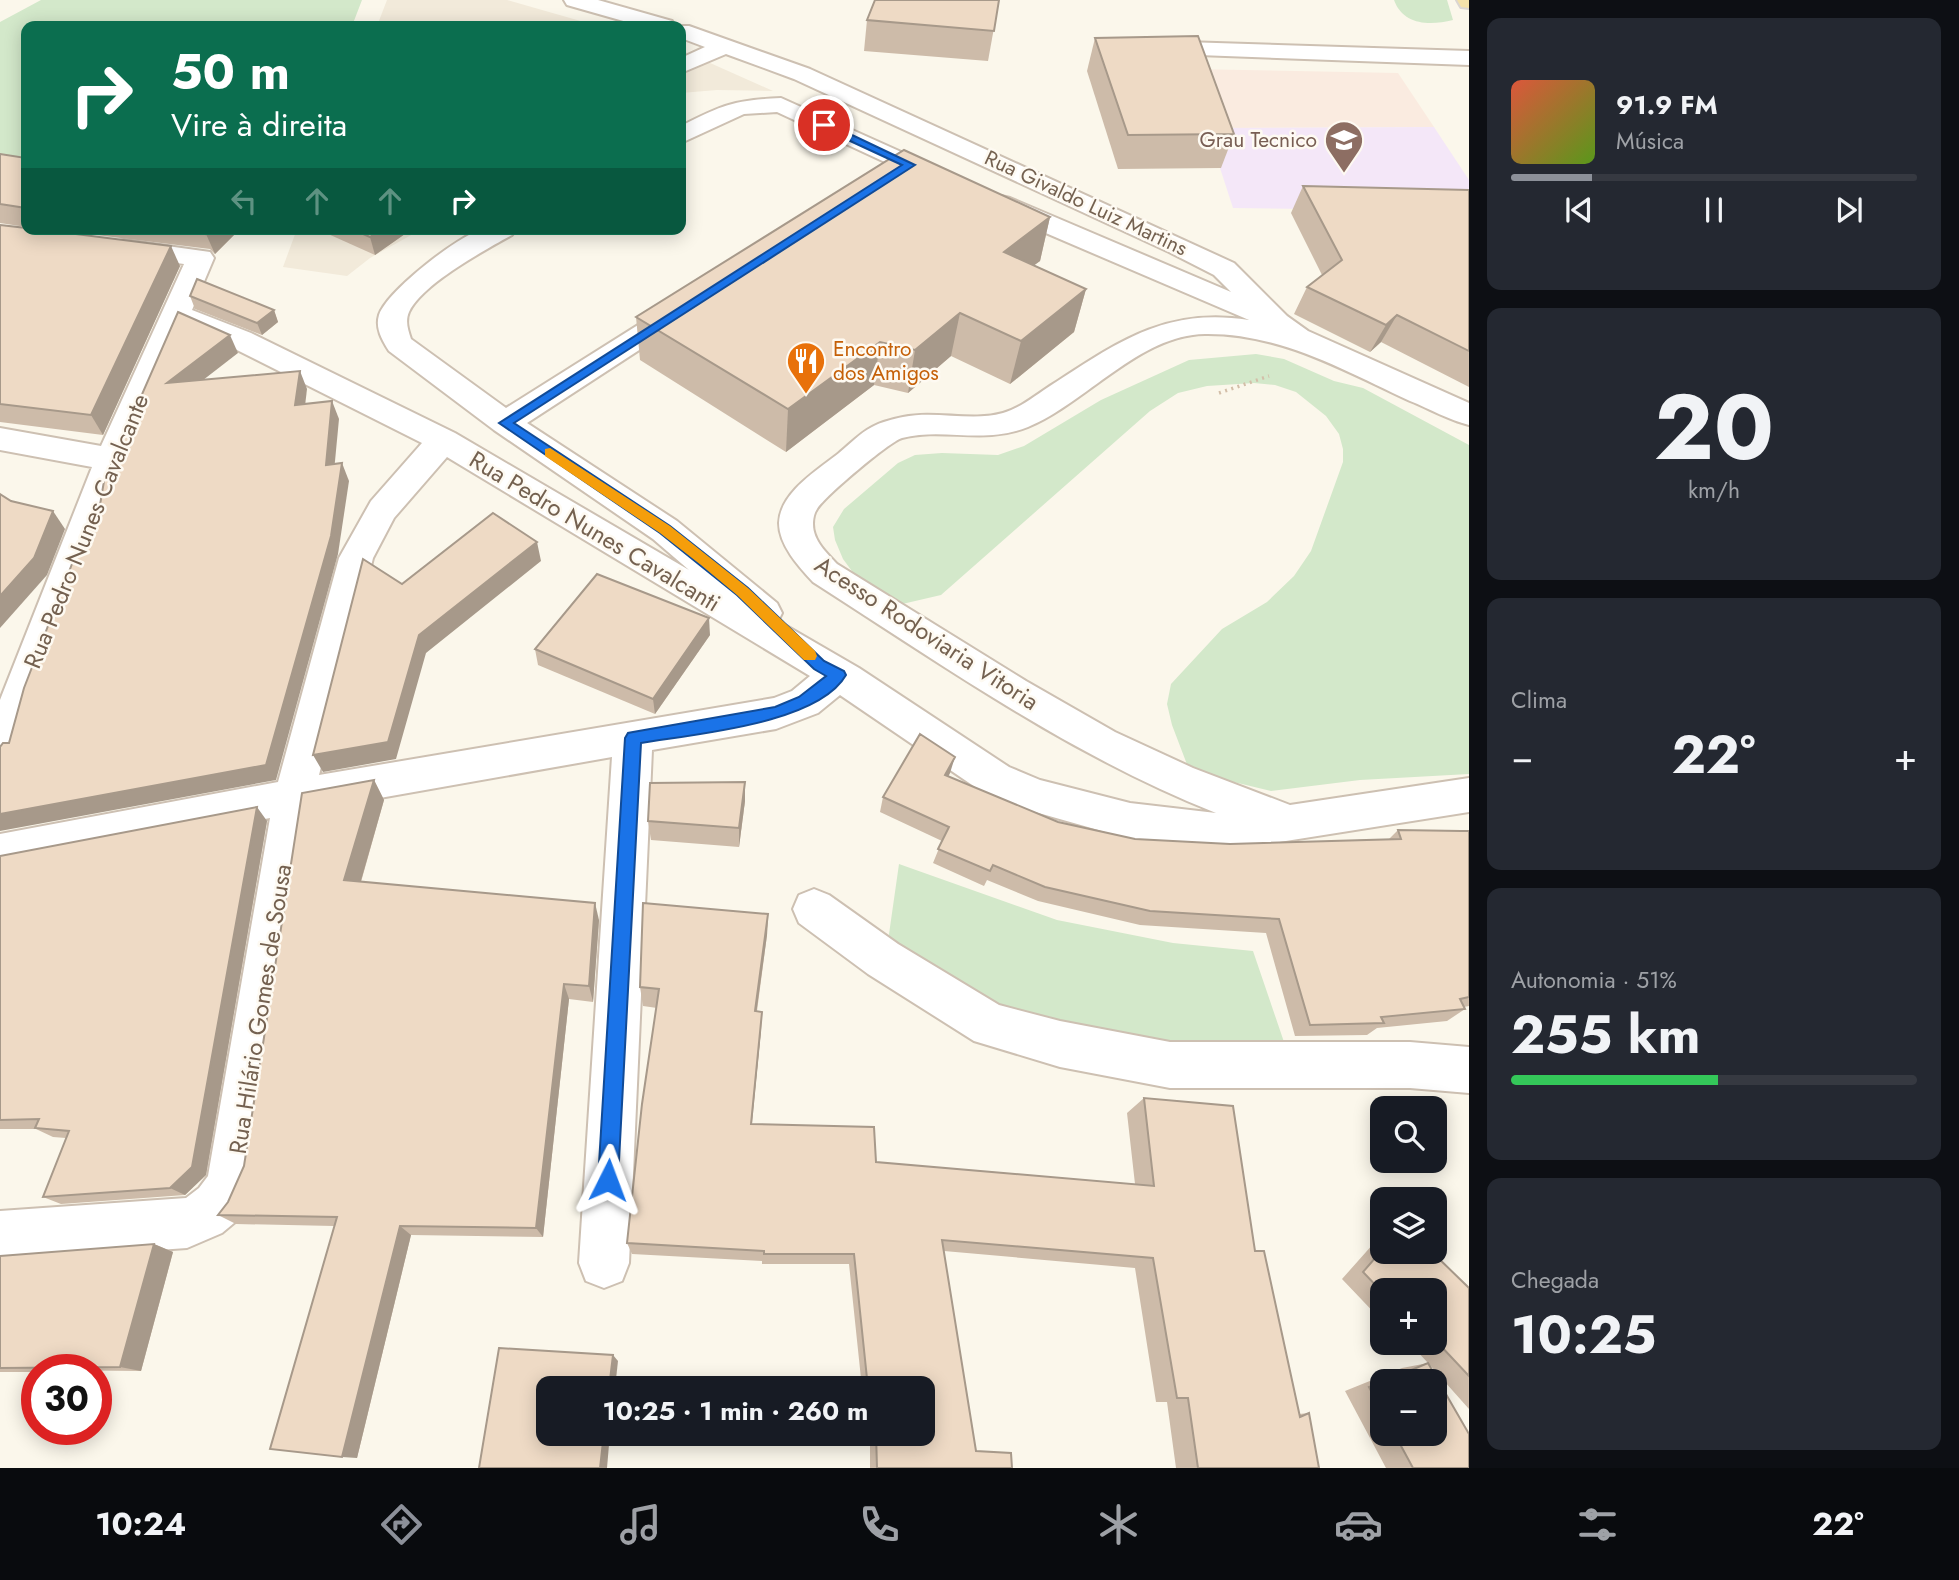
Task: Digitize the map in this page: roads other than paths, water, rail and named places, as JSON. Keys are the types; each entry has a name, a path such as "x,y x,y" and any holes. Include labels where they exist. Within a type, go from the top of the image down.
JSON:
{"street":[{"path":"575,0 622,6 654,21"},
{"name":"Rua Givaldo Luiz Martins","path":"686,34 726,46 826,85 1179,246 1224,269 1288,330 1469,415"},
{"path":"686,64 726,46"},
{"path":"1137,48 1469,58"},
{"path":"686,133 741,107 781,105 898,172 966,189 1288,330"},
{"path":"0,852 294,796 776,713 805,702 829,670 743,592 665,530 505,423 399,344 393,334 392,322 396,309 440,267 492,235"},
{"path":"93,245 200,258 176,315"},
{"path":"505,423 702,298"},
{"name":"Rua Pedro Nunes Cavalcanti","path":"176,315 198,321 241,340 444,441 829,670 995,779 1035,796 1129,821 1198,830 1235,831 1469,795"},
{"name":"Rua Pedro Nunes Cavalcante","path":"4,729 111,459 176,315"},
{"name":"Acesso Rodoviaria Vitoria","path":"1288,330 1196,326 1175,330 1144,342 1071,386 1036,411 1006,424 909,427 888,432 808,494 797,511 796,533 806,554 825,573 1078,731 1191,783 1292,822"},
{"path":"0,439 111,459"},
{"name":"Rua Hilário Gomes de Sousa","path":"0,1236 187,1223 209,1215 226,1196 234,1175 294,796 356,558 365,535 396,488 444,441"},
{"path":"604,1263 633,738"},
{"path":"814,909 883,960 990,1025 1060,1044 1170,1065 1410,1065 1469,1070"}],"place":[{"name":"Grau Tecnico","path":"1344,174"},
{"name":"Encontro dos Amigos","path":"806,395"}]}
